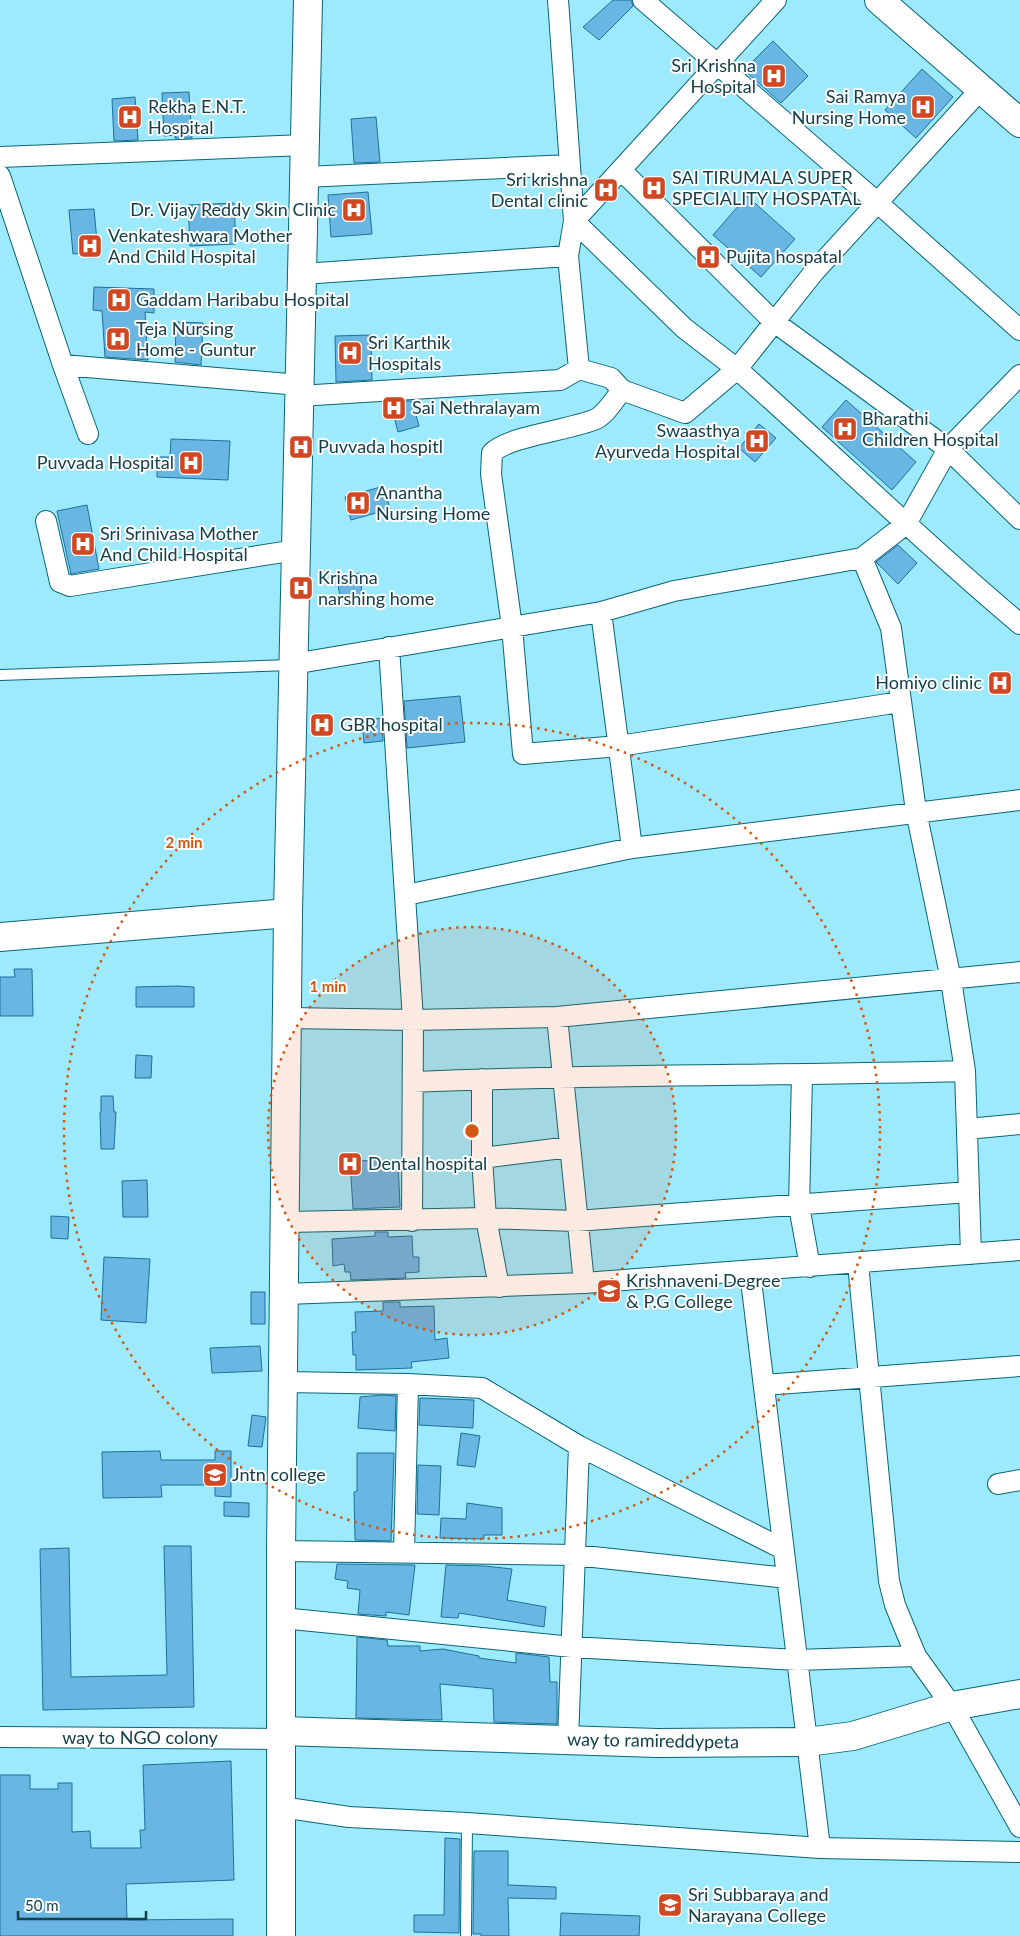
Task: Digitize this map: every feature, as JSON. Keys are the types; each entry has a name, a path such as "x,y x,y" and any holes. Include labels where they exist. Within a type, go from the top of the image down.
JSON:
{"main road":[{"path":"282,1936 281,1551 288,913 308,0"},
{"path":"879,0 1020,123"},
{"path":"0,937 288,913"},
{"name":"way to ramireddypeta","path":"281,1735 657,1743 807,1742 853,1736 952,1706 1020,1694"}],"street":[{"path":"558,0 574,221 568,256 579,369"},
{"path":"643,0 878,203 1020,330"},
{"path":"574,221 776,0"},
{"path":"63,365 300,391 560,380 579,369 611,378 622,390 685,413 737,369 773,321 814,272 981,89"},
{"path":"0,157 306,145"},
{"path":"304,178 570,165"},
{"path":"621,170 773,321 948,448 1020,520"},
{"path":"0,176 88,434"},
{"path":"574,221 684,328 737,369 821,442 906,524 1020,624"},
{"path":"302,274 568,256"},
{"path":"293,665 388,647 601,612 674,592 862,558 906,524 948,448 1020,375"},
{"path":"622,390 598,418 520,440 496,448 492,453 491,474 512,627 523,754 619,746 900,702"},
{"path":"46,521 60,582 70,586 296,550"},
{"path":"862,558 891,628 916,811 951,980 966,1071 971,1254"},
{"path":"601,612 632,848"},
{"path":"388,647 413,1020 412,1221"},
{"path":"406,895 632,848 916,811 1020,800"},
{"path":"287,1018 413,1020 556,1017 1020,972"},
{"path":"556,1017 564,1076 576,1221 584,1283"},
{"path":"412,1082 564,1076 802,1075 966,1071"},
{"path":"802,1075 799,1206 810,1267"},
{"path":"482,1079 482,1158 486,1218 499,1287"},
{"path":"967,1129 1020,1124"},
{"path":"482,1158 570,1147"},
{"path":"286,1222 412,1221 486,1218 576,1221 969,1192"},
{"path":"285,1294 584,1283 858,1264 1020,1250"},
{"path":"858,1264 889,1582 898,1613 916,1656 952,1706 1017,1815"},
{"path":"750,1272 820,1848"},
{"path":"764,1385 1020,1366"},
{"path":"284,1382 408,1384 482,1388 579,1446 783,1549"},
{"path":"404,1552 408,1384"},
{"path":"568,1740 579,1446"},
{"path":"998,1484 1020,1480"},
{"path":"281,1551 575,1555 787,1578"},
{"path":"282,1618 572,1647 797,1660 916,1656"},
{"name":"way to NGO colony","path":"0,1737 281,1735"},
{"path":"281,1807 349,1817 467,1823 820,1848 1020,1852"}],"lane":[{"path":"0,675 293,665"},
{"path":"466,1936 467,1823"}],"building":[{"path":"613,0 631,0 633,6 599,40 583,27"},
{"path":"773,41 808,76 781,103 744,70"},
{"path":"922,69 953,97 916,138 885,110"},
{"path":"189,92 192,138 175,138 175,135 164,136 162,93"},
{"path":"135,97 138,140 114,141 112,99"},
{"path":"376,117 380,162 354,163 351,119"},
{"path":"368,192 372,234 331,237 328,195"},
{"path":"747,196 795,239 761,277 713,235"},
{"path":"234,203 236,244 190,246 188,205"},
{"path":"94,209 98,252 73,254 69,210"},
{"path":"94,287 154,289 154,313 145,312 148,360 105,357 102,311 93,310"},
{"path":"176,322 203,323 201,365 175,362"},
{"path":"371,335 372,380 336,382 335,336"},
{"path":"846,400 916,462 892,490 822,427"},
{"path":"412,401 419,426 398,432 391,405"},
{"path":"759,424 776,438 755,462 739,448"},
{"path":"171,439 230,441 228,480 157,477 157,457 170,457"},
{"path":"384,486 390,509 351,520 345,497"},
{"path":"87,505 99,569 71,574 57,511"},
{"path":"898,545 917,563 898,584 876,562"},
{"name":"Krishna narshing home","path":"360,573 362,595 340,598 337,577"},
{"path":"460,696 465,742 407,748 404,701"},
{"path":"382,718 383,741 364,743 362,721"},
{"path":"14,969 32,969 33,1016 0,1016 0,977 15,977"},
{"path":"136,987 194,987 194,1007 136,1007"},
{"path":"136,1055 152,1056 151,1078 135,1078"},
{"path":"101,1096 113,1096 114,1112 116,1112 114,1149 101,1149"},
{"path":"398,1160 400,1207 353,1209 350,1161"},
{"path":"147,1180 148,1217 123,1217 122,1181"},
{"path":"51,1216 69,1217 68,1239 51,1238"},
{"path":"375,1232 388,1232 388,1237 412,1236 413,1257 419,1257 419,1272 405,1273 406,1278 351,1280 350,1272 345,1272 344,1264 333,1266 332,1239 375,1236"},
{"path":"104,1257 150,1259 146,1323 101,1320"},
{"path":"251,1292 265,1292 265,1324 251,1324"},
{"path":"383,1302 400,1302 400,1307 434,1306 435,1340 447,1338 449,1358 411,1362 412,1368 356,1370 356,1355 353,1355 352,1332 356,1332 355,1312 383,1311"},
{"path":"260,1346 262,1371 212,1373 210,1348"},
{"path":"396,1396 395,1431 358,1428 360,1397"},
{"path":"420,1398 474,1400 473,1428 419,1425"},
{"path":"252,1415 266,1417 262,1447 248,1446"},
{"path":"461,1433 480,1436 475,1467 457,1465"},
{"path":"160,1451 161,1460 215,1460 215,1451 231,1451 231,1497 215,1496 215,1485 161,1485 162,1497 103,1498 102,1452"},
{"path":"357,1453 394,1453 391,1541 355,1540 354,1492 357,1491"},
{"path":"418,1465 441,1466 439,1515 417,1514"},
{"path":"224,1502 249,1503 249,1517 224,1516"},
{"path":"467,1503 502,1508 502,1535 484,1535 484,1539 440,1538 441,1518 466,1519"},
{"path":"164,1546 191,1546 194,1707 43,1710 40,1549 69,1548 71,1677 167,1675"},
{"path":"337,1564 415,1565 409,1615 386,1612 386,1616 358,1614 360,1590 347,1588 348,1581 335,1579"},
{"path":"446,1565 512,1569 507,1600 546,1607 544,1627 459,1613 458,1618 441,1617"},
{"path":"357,1637 387,1640 388,1646 420,1646 420,1651 443,1649 479,1656 479,1658 516,1663 516,1653 549,1657 550,1682 557,1682 557,1724 494,1722 493,1689 440,1684 442,1720 356,1718"},
{"path":"231,1761 234,1880 126,1884 127,1920 233,1919 233,1936 0,1936 0,1775 30,1775 30,1789 58,1789 58,1783 72,1783 72,1832 90,1831 91,1848 141,1848 140,1830 145,1830 143,1765"},
{"path":"445,1838 460,1839 459,1933 414,1932 414,1915 444,1915"},
{"path":"474,1851 508,1851 508,1885 556,1887 556,1899 508,1898 509,1936 481,1936 481,1934 473,1934"},
{"path":"561,1913 640,1916 639,1936 560,1936"}],"place":[{"name":"Sri Krishna Hospital","path":"774,76"},
{"name":"Sai Ramya Nursing Home","path":"923,107"},
{"name":"Rekha E.N.T. Hospital","path":"130,117"},
{"name":"SAI TIRUMALA SUPER SPECIALITY HOSPATAL","path":"654,188"},
{"name":"Sri krishna Dental clinic","path":"606,190"},
{"name":"Dr. Vijay Reddy Skin Clinic","path":"354,210"},
{"name":"Venkateshwara Mother And Child Hospital","path":"90,246"},
{"name":"Pujita hospatal","path":"708,257"},
{"name":"Gaddam Haribabu Hospital","path":"119,300"},
{"name":"Teja Nursing Home - Guntur","path":"118,339"},
{"name":"Sri Karthik Hospitals","path":"350,353"},
{"name":"Sai Nethralayam","path":"394,408"},
{"name":"Bharathi Children Hospital","path":"845,429"},
{"name":"Swaasthya Ayurveda Hospital","path":"757,441"},
{"name":"Puvvada hospitl","path":"301,447"},
{"name":"Puvvada Hospital","path":"191,463"},
{"name":"Anantha Nursing Home","path":"358,503"},
{"name":"Sri Srinivasa Mother And Child Hospital","path":"83,544"},
{"name":"Krishna narshing home","path":"301,588"},
{"name":"Homiyo clinic","path":"1000,683"},
{"name":"GBR hospital","path":"322,725"},
{"name":"Dental hospital","path":"350,1164"},
{"name":"Krishnaveni Degree & P.G College","path":"609,1291"},
{"name":"Jntn college","path":"215,1475"},
{"name":"Sri Subbaraya and Narayana College","path":"670,1905"}]}
